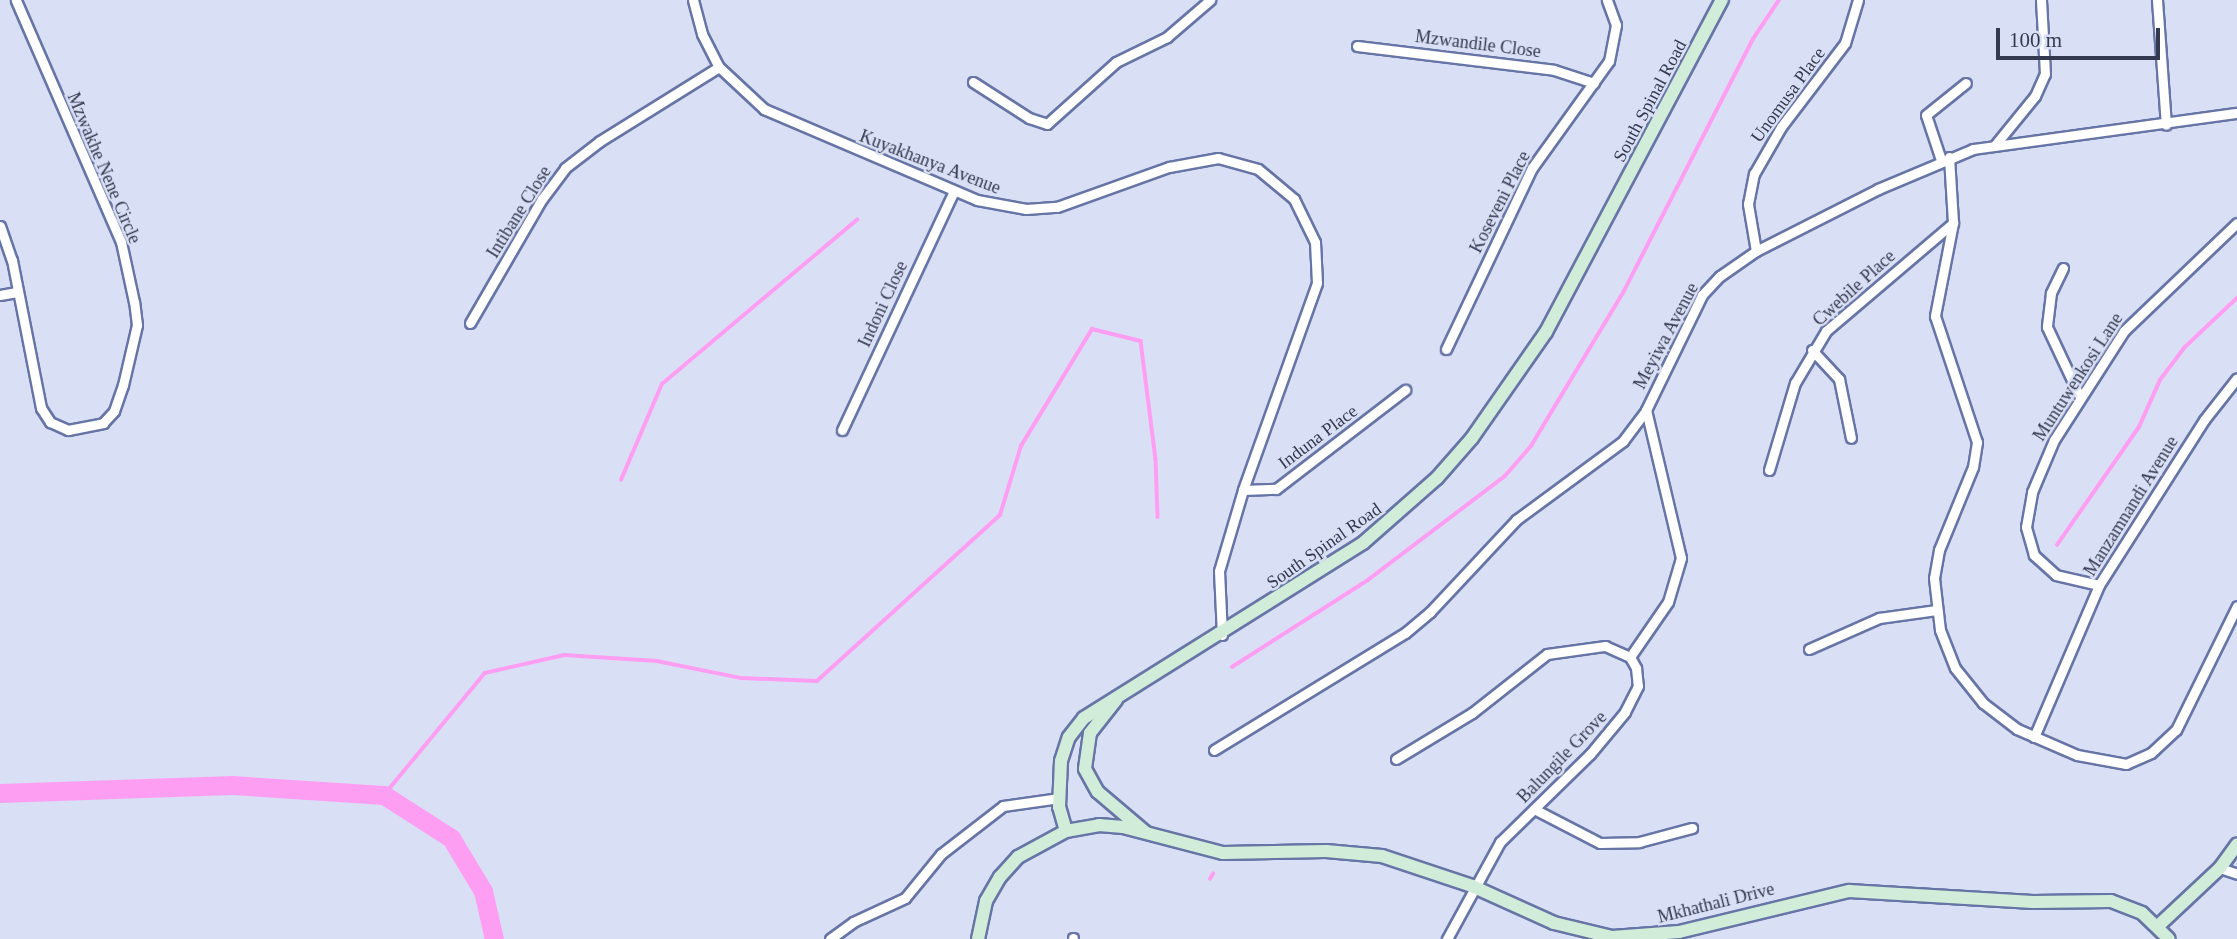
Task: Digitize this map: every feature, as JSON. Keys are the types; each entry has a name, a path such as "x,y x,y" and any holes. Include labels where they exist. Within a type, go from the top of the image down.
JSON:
{"street":[{"name":"Mzwakhe Nene Circle","path":"0,226 12,260 16,292 41,408 50,422 68,430 103,423 114,411 123,385 137,325 134,302 121,242 16,0"},
{"name":"Kuyakhanya Avenue","path":"693,0 702,34 719,67 764,109 954,191 1001,207 1057,207 1169,167 1217,158 1238,161 1276,180 1309,223 1317,283 1243,490 1219,571 1222,635"},
{"path":"973,82 1029,118 1047,124 1116,62 1167,37 1210,0"},
{"name":"Koseveni Place","path":"1446,349 1532,168 1609,61 1615,41 1614,14 1607,0"},
{"name":"South Spinal Road","path":"1066,831 1059,798 1061,761 1069,737 1084,718 1122,692 1222,635 1363,543 1437,478 1472,438 1546,332 1722,0"},
{"name":"Unomusa Place","path":"1756,251 1748,204 1754,174 1781,127 1845,43 1858,0"},
{"path":"1995,145 2035,96 2045,74 2041,0"},
{"path":"2157,0 2166,125"},
{"name":"Mzwandile Close","path":"1357,46 1554,70 1594,83"},
{"name":"Intibane Close","path":"470,323 542,199 565,168 600,141 719,67"},
{"path":"1966,83 1926,116 1945,159 1953,223 1935,316 1977,442 1969,477 1939,550 1934,578 1936,610 1945,647 1968,686 2000,718 2034,737 2110,764 2126,764 2151,753 2176,730 2186,713 2214,646 2237,606"},
{"name":"Meyiwa Avenue","path":"1214,750 1405,633 1454,588 1516,520 1623,441 1646,410 1702,295 1720,275 1756,251 1945,159 1995,145 2166,125 2237,113"},
{"name":"Indoni Close","path":"842,430 954,191"},
{"name":"Cwebile Place","path":"1769,470 1792,391 1812,350 1838,318 1953,223"},
{"name":"Muntuwenkosi Lane","path":"2099,585 2067,579 2045,567 2034,555 2026,527 2043,463 2080,397 2136,316 2237,223"},
{"path":"2063,268 2051,293 2047,327 2080,397"},
{"path":"0,295 16,292"},
{"path":"1812,350 1839,379 1851,438"},
{"name":"Manzamnandi Avenue","path":"2034,737 2099,585 2204,420 2237,378"},
{"name":"Induna Place","path":"1243,490 1276,489 1405,390"},
{"path":"1395,759 1472,713 1547,653 1605,646 1630,657 1668,602 1681,558 1646,410"},
{"path":"1809,649 1879,618 1936,610"},
{"name":"Balungile Grove","path":"1447,939 1472,886 1500,842 1625,712 1638,686 1630,657"},
{"path":"1122,692 1090,733 1085,769 1098,792 1150,836"},
{"path":"830,939 853,922 905,898 941,854 1003,806 1059,798"},
{"path":"1534,809 1600,843 1639,842 1692,828"},
{"name":"Mkhathali Drive","path":"1066,831 1099,825 1223,853 1326,851 1382,856 1472,886 1554,923 1612,937 1679,932 1849,891 2033,902 2110,901 2127,904 2158,926 2169,939"},
{"path":"978,939 986,901 1000,877 1018,857 1066,831"},
{"path":"2158,926 2220,868 2237,845"},
{"path":"2220,868 2237,874"}],"waterway":[{"path":"1232,667 1368,580 1505,476 1531,446 1624,291 1753,39 1779,0"},
{"path":"621,480 662,384 857,220"},
{"path":"2057,545 2139,427 2160,380 2185,347 2237,298"},
{"path":"384,795 485,673 564,655 657,661 741,678 817,681 1000,515 1021,446 1092,329 1141,341 1156,459 1158,517"},
{"path":"0,793 232,785 384,795 451,838 483,891 494,939"},
{"path":"1210,879 1213,874"}]}
